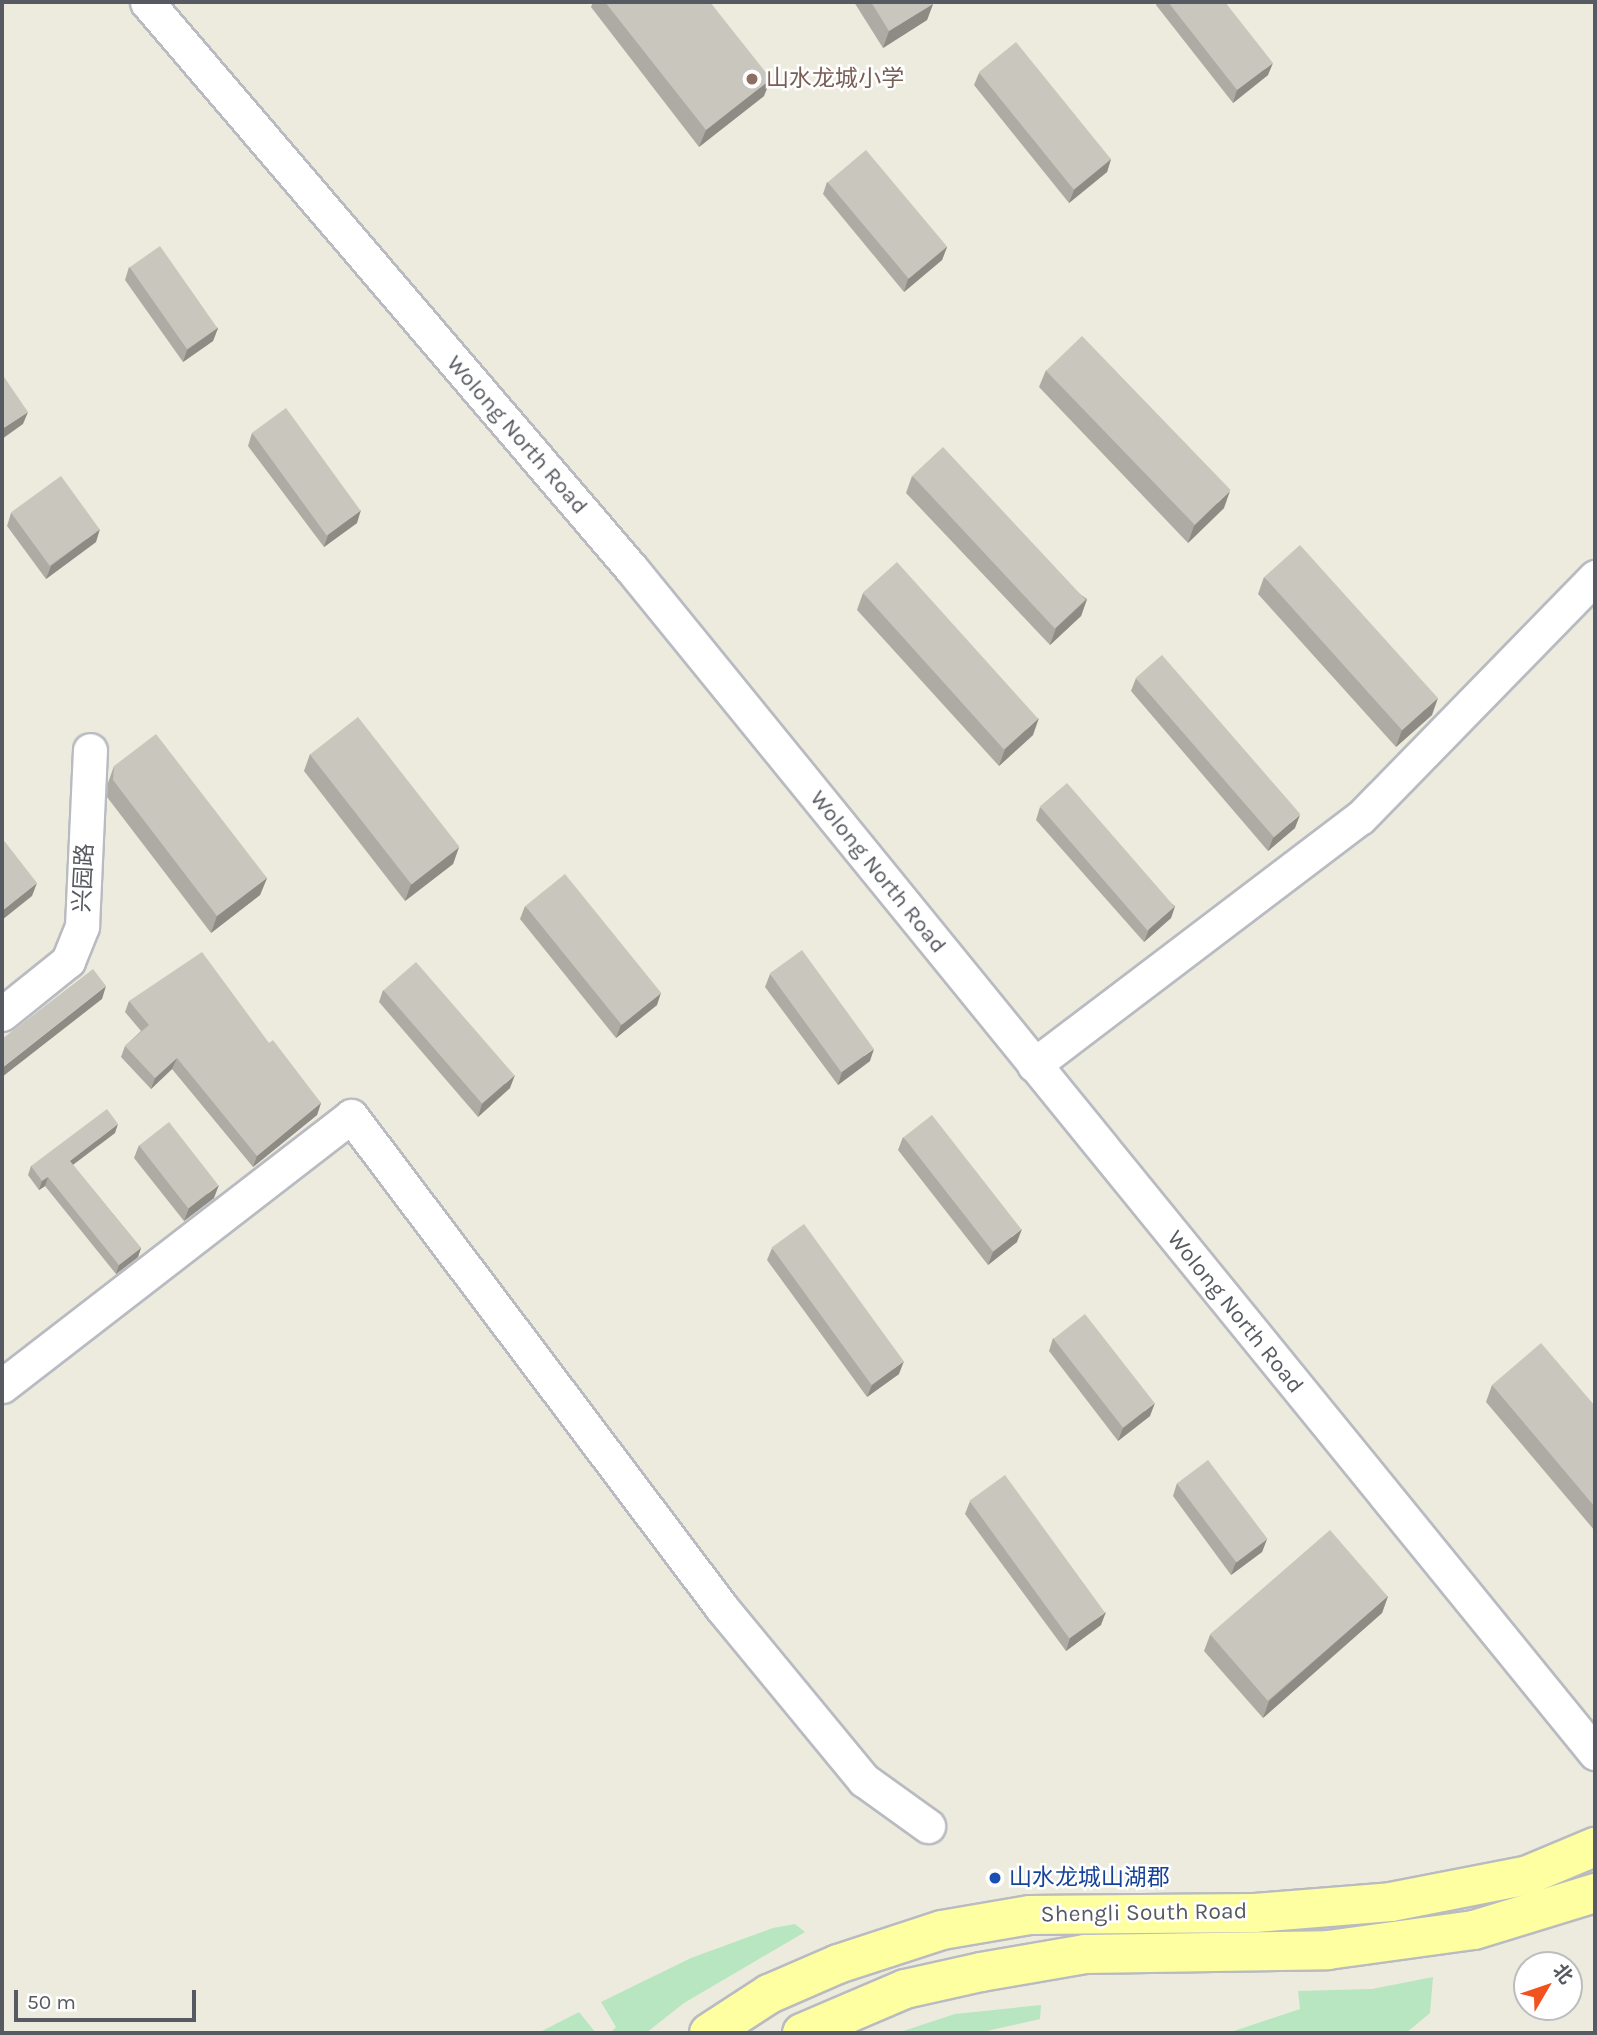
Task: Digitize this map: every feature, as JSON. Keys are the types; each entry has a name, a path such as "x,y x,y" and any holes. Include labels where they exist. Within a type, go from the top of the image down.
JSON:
{"main road":[{"name":"Shengli South Road","path":"709,2033 769,1994 838,1964 942,1930 1030,1914 1255,1913 1391,1902 1454,1893 1528,1875 1595,1847"},
{"name":"Shengli South Road","path":"802,2033 905,1989 981,1972 1084,1954 1328,1950 1474,1930 1595,1893"}],"street":[{"name":"Wolong North Road","path":"147,2 631,568 1595,1754"},
{"path":"1034,1065 1360,817 1595,577"},
{"name":"兴园路","path":"2,1014 68,961 82,926 90,750"},
{"path":"2,1385 351,1116 722,1608 864,1780 928,1826"}],"green space":[{"path":"795,1924 805,1932 684,2003 646,2033 610,2033 616,2027 601,2002 691,1958 773,1928"},
{"path":"1433,1977 1430,2013 1406,2033 1228,2033 1300,2009 1298,1991 1372,1989"},
{"path":"1041,2005 1040,2019 978,2033 897,2033 955,2014"},
{"path":"579,2012 596,2033 538,2033"}],"building":[{"path":"605,2 710,2 771,79 706,130"},
{"path":"871,2 932,2 933,4 889,31"},
{"path":"1168,2 1225,2 1273,63 1237,90"},
{"path":"1016,42 1111,159 1074,190 979,72"},
{"path":"866,150 947,247 909,279 828,182"},
{"path":"160,246 217,328 187,349 130,267"},
{"path":"1082,336 1231,490 1195,525 1046,371"},
{"path":"2,374 28,412 2,429"},
{"path":"286,408 361,511 327,535 252,433"},
{"path":"943,447 1086,600 1055,628 912,476"},
{"path":"61,476 100,529 50,566 11,512"},
{"path":"1300,545 1438,698 1402,730 1264,577"},
{"path":"897,562 1038,719 1004,750 863,593"},
{"path":"1162,655 1300,814 1274,837 1136,678"},
{"path":"358,717 460,847 412,885 310,755"},
{"path":"156,734 267,878 217,916 113,780 114,766"},
{"path":"1067,783 1175,907 1147,930 1040,807"},
{"path":"2,838 37,883 3,910 2,909"},
{"path":"565,874 661,993 622,1025 525,906"},
{"path":"802,950 874,1049 841,1072 770,974"},
{"path":"202,952 269,1043 273,1040 321,1103 257,1156 177,1058 155,1078 125,1046 149,1025 129,1001"},
{"path":"416,962 514,1075 482,1103 384,990"},
{"path":"93,969 106,986 2,1068 2,1039"},
{"path":"107,1109 118,1124 70,1161 141,1248 119,1265 48,1177 42,1181 31,1166"},
{"path":"932,1115 1021,1229 993,1251 904,1137"},
{"path":"169,1122 218,1185 188,1208 139,1145"},
{"path":"804,1224 904,1362 872,1385 772,1248"},
{"path":"1085,1314 1155,1403 1123,1428 1053,1339"},
{"path":"1541,1343 1595,1406 1595,1507 1492,1385"},
{"path":"1208,1460 1268,1539 1236,1563 1177,1483"},
{"path":"1005,1475 1105,1613 1069,1638 969,1501"},
{"path":"1330,1530 1388,1596 1268,1701 1210,1634"}],"place":[{"name":"山水龙城小学","path":"752,79"},
{"name":"山水龙城山湖郡","path":"995,1878"}]}
